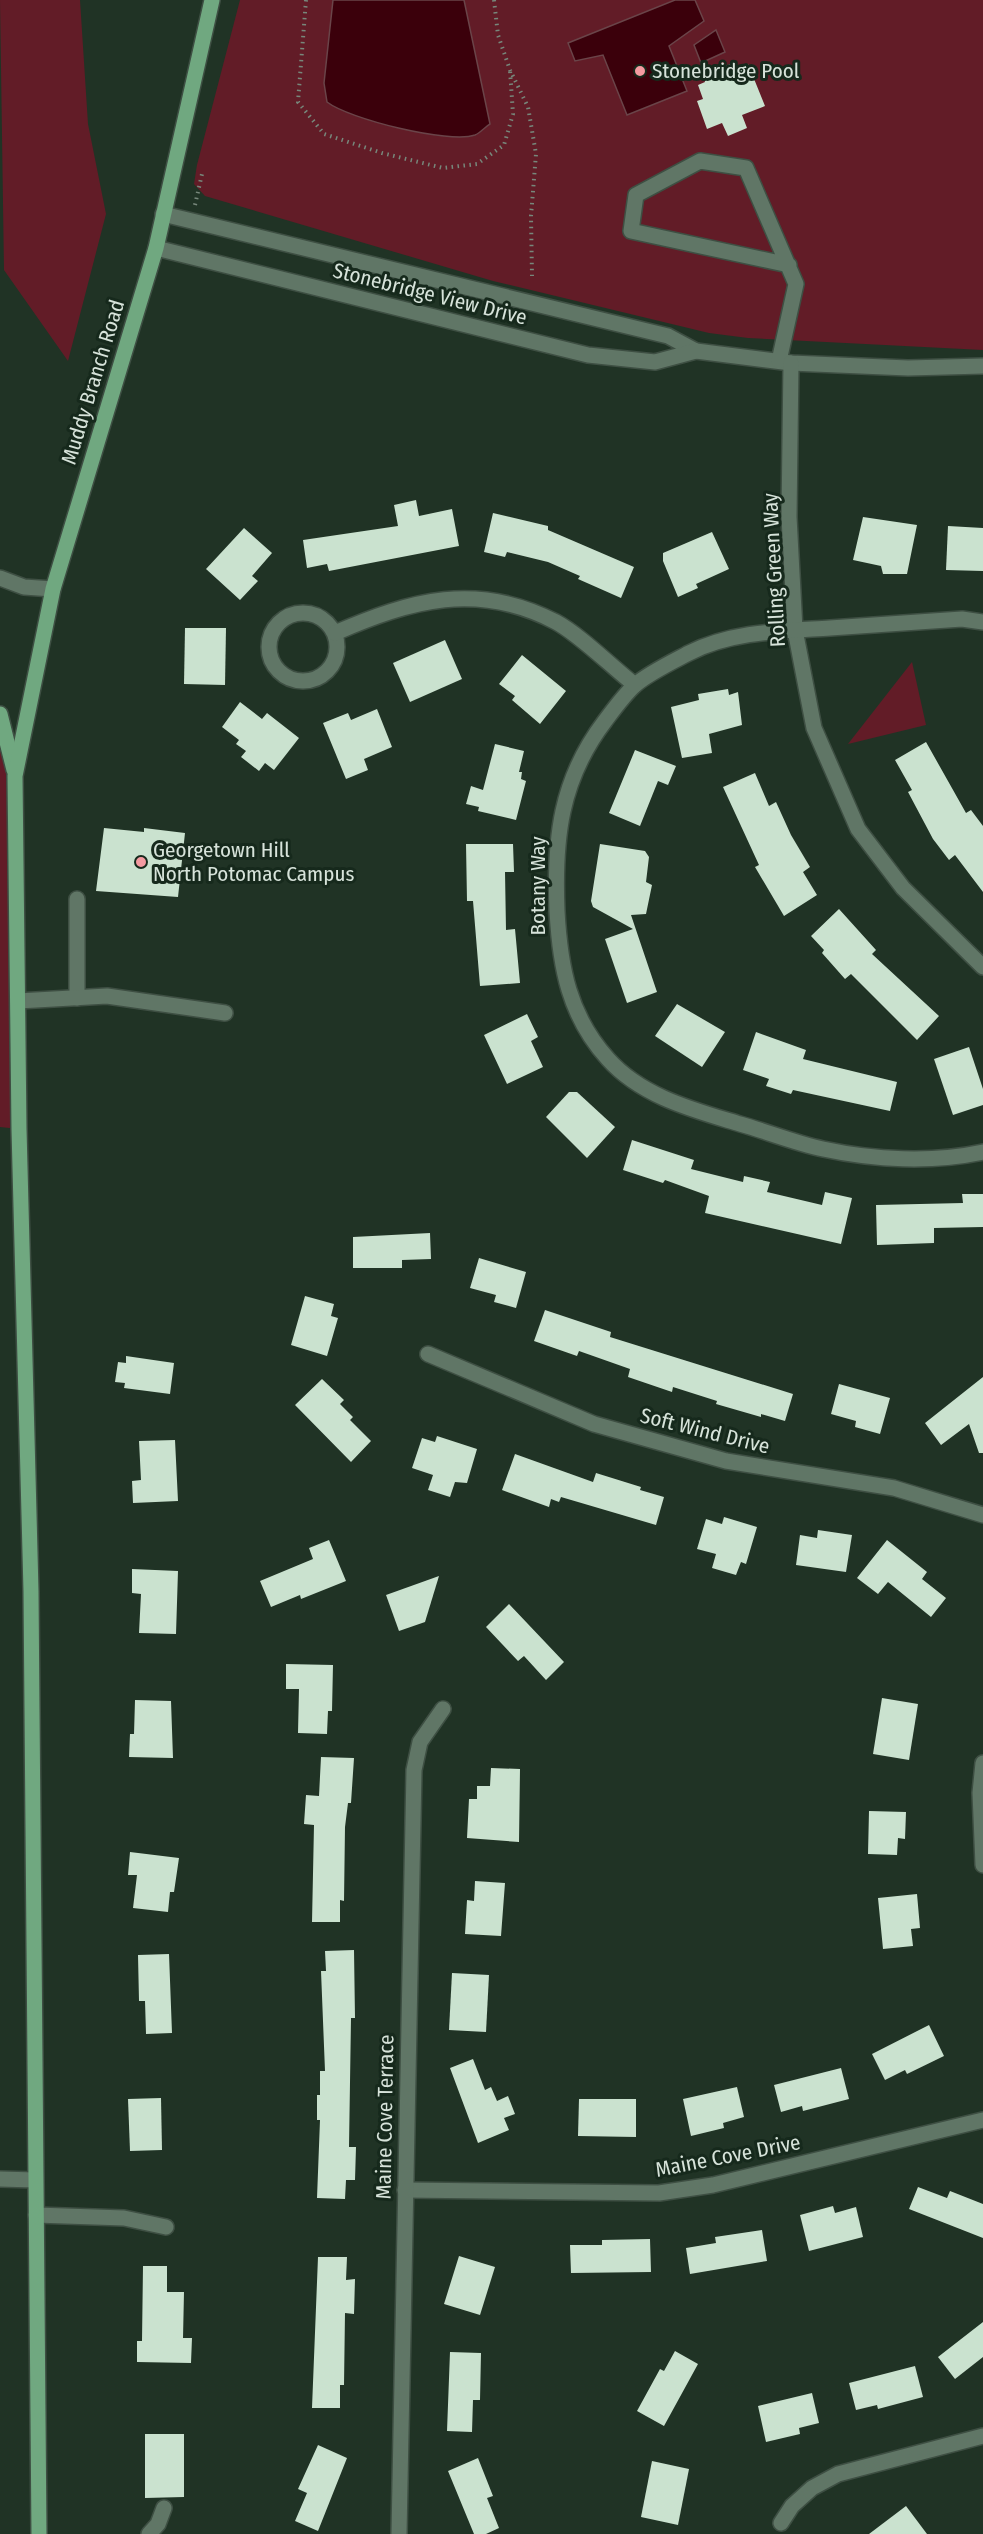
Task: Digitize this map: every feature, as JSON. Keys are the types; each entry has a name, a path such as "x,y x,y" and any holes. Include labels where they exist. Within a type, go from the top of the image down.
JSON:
{"main road":[{"name":"Muddy Branch Road","path":"15,776 53,589 156,248 212,0"},
{"path":"0,714 15,776 31,1591 39,2534"}],"street":[{"name":"Rolling Green Way","path":"789,265 631,231 636,195 700,161 746,168 789,265 796,284 785,362 789,516 795,630 814,728 858,829 903,888 983,967"},
{"name":"Stonebridge View Drive","path":"163,214 668,336 696,351 785,362 908,368 983,366"},
{"name":"Stonebridge View Drive","path":"156,248 588,355 655,362 696,351"},
{"path":"0,578 24,587 53,589"},
{"path":"335,633 378,614 432,600 486,599 520,607 558,623 635,685"},
{"path":"298,613 320,617 335,633 337,656 323,675 302,682 290,680 273,665 268,643 278,623 287,616 298,613"},
{"name":"Botany Way","path":"983,622 962,619 795,630 730,638 690,652 635,685 590,740 567,790 559,827 555,865 559,951 566,987 585,1031 609,1061 631,1080 658,1096 726,1120 823,1149 919,1158 954,1158 983,1152"},
{"path":"77,899 77,998"},
{"path":"18,1001 106,996 225,1013"},
{"name":"Soft Wind Drive","path":"428,1354 594,1424 726,1461 894,1488 983,1515"},
{"name":"Maine Cove Terrace","path":"399,2534 414,1770 420,1742 443,1709"},
{"path":"983,1763 980,1793 983,1865"},
{"name":"Maine Cove Drive","path":"405,2190 659,2193 713,2185 983,2120"},
{"path":"0,2179 35,2180"},
{"path":"36,2215 124,2218 166,2227"},
{"path":"781,2523 792,2506 805,2494 838,2474 983,2436"},
{"path":"149,2534 158,2524 164,2508"}],"path":[{"path":"306,0 298,102 324,134 382,153 442,168 477,164 504,145 513,114 510,70"},
{"path":"494,0 498,35 510,70 528,106 536,154 531,216 532,276"}],"shaded area":[{"path":"0,0 80,0 88,124 106,214 68,361 4,270"},
{"path":"240,0 983,0 983,350 748,338 709,333 493,281 205,196 194,184 197,165"},
{"path":"333,0 464,0 490,124 475,135 444,136 400,128 356,116 327,102 324,83"},
{"path":"675,0 695,0 704,21 669,46 687,91 627,115 603,55 575,61 568,43"},
{"path":"716,30 725,52 701,63 694,45"},
{"path":"912,662 926,725 848,744"},
{"path":"0,714 15,776 19,1129 0,1127"}],"building":[{"path":"730,64 732,70 748,64 765,106 742,115 747,128 728,136 722,123 707,129 697,101 703,99 698,85 705,82 703,75"},
{"path":"416,500 419,516 452,509 459,546 329,571 327,564 307,568 303,540 398,526 394,505"},
{"path":"493,513 548,526 548,530 634,567 621,598 578,579 580,576 548,562 507,552 505,557 484,552"},
{"path":"863,517 917,525 907,574 883,574 881,566 853,560"},
{"path":"948,526 983,528 983,571 946,570"},
{"path":"244,528 272,553 252,576 258,581 240,600 206,569"},
{"path":"712,532 729,569 696,584 698,588 678,597 663,561 663,553"},
{"path":"185,628 226,628 225,685 184,684"},
{"path":"445,640 462,679 410,702 393,663"},
{"path":"522,655 566,691 540,724 512,700 515,696 499,684"},
{"path":"728,689 729,695 738,692 742,725 709,734 712,753 682,758 671,707 699,700 698,694"},
{"path":"240,702 262,719 267,713 299,738 274,770 265,763 259,771 241,757 246,751 236,744 239,740 222,727"},
{"path":"377,709 392,747 364,759 368,770 346,779 323,723 348,713 351,720"},
{"path":"926,742 966,813 971,810 983,826 983,892 955,855 949,860 933,839 908,792 912,790 895,760"},
{"path":"495,744 524,751 519,772 522,772 521,779 526,781 516,820 478,811 479,807 466,804 471,786 483,790"},
{"path":"635,750 676,766 668,785 658,781 640,826 609,813"},
{"path":"755,773 769,806 776,802 791,835 810,867 803,872 817,895 784,916 755,867 759,865 723,787"},
{"name":"Georgetown Hill North Potomac Campus","path":"104,828 144,832 144,828 185,833 178,897 96,891"},
{"path":"466,844 513,844 514,872 505,872 506,930 515,929 520,983 480,986 473,901 467,901"},
{"path":"600,844 645,851 649,857 646,882 652,885 646,914 631,915 657,992 627,1003 605,939 633,929 593,907 591,901"},
{"path":"839,909 876,950 872,954 939,1016 917,1040 851,974 845,979 822,953 824,950 811,936"},
{"path":"677,1004 725,1032 702,1067 655,1036"},
{"path":"527,1014 538,1037 531,1041 543,1067 507,1084 484,1035"},
{"path":"756,1032 806,1050 803,1059 897,1082 890,1111 793,1090 791,1094 766,1086 769,1079 743,1070"},
{"path":"969,1047 983,1089 983,1105 953,1115 934,1059"},
{"path":"569,1092 577,1092 615,1127 587,1158 546,1117"},
{"path":"632,1140 694,1160 691,1169 743,1182 744,1176 770,1182 767,1192 822,1205 825,1192 852,1198 841,1244 705,1213 709,1196 665,1180 663,1183 623,1170"},
{"path":"962,1194 983,1194 983,1227 934,1228 934,1243 877,1245 876,1205 963,1203"},
{"path":"430,1233 431,1259 402,1260 402,1268 353,1268 353,1237"},
{"path":"479,1258 526,1272 516,1308 494,1302 496,1295 470,1288"},
{"path":"305,1296 334,1304 331,1316 338,1318 327,1356 291,1345"},
{"path":"545,1310 611,1332 610,1337 793,1394 785,1421 761,1414 761,1417 716,1404 717,1401 673,1387 672,1392 628,1377 630,1369 579,1351 577,1356 534,1341"},
{"path":"126,1356 174,1363 170,1394 124,1388 125,1383 115,1382 118,1362 126,1363"},
{"path":"983,1377 983,1453 979,1453 969,1424 941,1445 925,1423"},
{"path":"322,1379 344,1400 340,1404 353,1417 350,1420 371,1441 351,1462 295,1405"},
{"path":"839,1384 890,1398 880,1434 855,1427 856,1421 831,1414"},
{"path":"437,1436 477,1449 467,1483 455,1482 450,1497 428,1490 433,1475 412,1468 422,1438 435,1442"},
{"path":"175,1440 178,1501 133,1503 132,1481 141,1480 139,1441"},
{"path":"515,1454 593,1482 596,1473 664,1497 656,1525 561,1497 559,1502 551,1499 549,1507 502,1490"},
{"path":"724,1517 757,1527 746,1564 741,1562 736,1575 712,1568 716,1554 697,1549 706,1519 722,1524"},
{"path":"818,1530 852,1535 846,1572 796,1565 800,1535 817,1538"},
{"path":"329,1540 346,1581 301,1599 300,1595 271,1607 260,1581 313,1559 309,1548"},
{"path":"887,1540 927,1572 922,1579 946,1598 931,1617 888,1582 878,1594 857,1578"},
{"path":"132,1569 178,1571 176,1634 139,1633 141,1594 132,1593"},
{"path":"439,1576 425,1622 399,1631 386,1595"},
{"path":"509,1604 564,1662 546,1680 524,1656 518,1661 486,1627"},
{"path":"286,1664 333,1665 332,1711 328,1711 327,1734 298,1733 299,1689 286,1689"},
{"path":"882,1698 918,1704 909,1760 873,1754"},
{"path":"135,1700 171,1701 173,1758 129,1757 130,1734 134,1734"},
{"path":"321,1757 354,1758 351,1803 348,1803 345,1827 344,1901 340,1900 340,1922 312,1922 314,1825 304,1824 306,1795 319,1796"},
{"path":"491,1768 520,1769 519,1842 467,1838 469,1799 477,1799 477,1786 490,1786"},
{"path":"869,1811 906,1812 905,1839 898,1838 897,1855 868,1854"},
{"path":"130,1852 179,1858 174,1892 170,1892 168,1912 133,1908 137,1875 128,1875"},
{"path":"475,1881 505,1883 501,1936 465,1934 467,1900 474,1901"},
{"path":"917,1894 920,1928 911,1929 913,1946 883,1949 878,1898"},
{"path":"354,1950 355,2018 351,2018 349,2147 356,2147 355,2180 346,2180 345,2199 317,2198 320,2120 317,2120 317,2095 320,2095 320,2071 325,2071 321,1971 326,1971 325,1951"},
{"path":"169,1954 172,2033 146,2034 145,2001 139,2001 138,1955"},
{"path":"452,1973 489,1975 486,2032 449,2030"},
{"path":"929,2025 944,2056 907,2074 905,2070 885,2080 872,2054"},
{"path":"473,2059 485,2090 491,2087 497,2101 508,2096 515,2114 504,2118 509,2130 478,2143 450,2068"},
{"path":"841,2068 849,2099 803,2111 802,2106 781,2112 774,2085"},
{"path":"737,2087 744,2117 723,2123 724,2128 691,2136 683,2099"},
{"path":"161,2098 162,2150 130,2151 128,2099"},
{"path":"579,2099 636,2099 636,2137 578,2136"},
{"path":"918,2187 947,2198 950,2191 983,2204 983,2238 909,2209"},
{"path":"833,2206 835,2213 856,2207 863,2237 809,2251 800,2215"},
{"path":"762,2230 767,2261 690,2274 686,2248 716,2243 715,2237"},
{"path":"650,2239 651,2272 571,2273 570,2245 602,2245 602,2240"},
{"path":"459,2256 495,2267 480,2315 444,2304"},
{"path":"318,2257 347,2257 346,2280 355,2279 354,2314 345,2313 344,2385 340,2385 340,2408 312,2408"},
{"path":"143,2266 167,2266 167,2292 184,2292 183,2338 192,2338 191,2363 137,2362 137,2341 142,2341"},
{"path":"983,2322 983,2357 955,2379 938,2357"},
{"path":"675,2351 698,2364 664,2426 637,2411 660,2369 664,2371"},
{"path":"450,2352 481,2353 480,2400 473,2400 472,2432 447,2431"},
{"path":"915,2366 923,2397 878,2409 877,2405 856,2410 849,2383"},
{"path":"812,2393 819,2423 799,2428 800,2434 766,2442 758,2406"},
{"path":"145,2434 184,2434 184,2497 145,2498"},
{"path":"318,2445 347,2458 318,2531 295,2521 307,2493 298,2489"},
{"path":"478,2458 493,2496 487,2498 499,2528 486,2534 474,2534 448,2471"},
{"path":"652,2461 689,2469 678,2525 641,2517"},
{"path":"906,2506 927,2534 869,2534"}],"place":[{"name":"Stonebridge Pool","path":"640,71"},
{"name":"Georgetown Hill North Potomac Campus","path":"141,862"}]}
